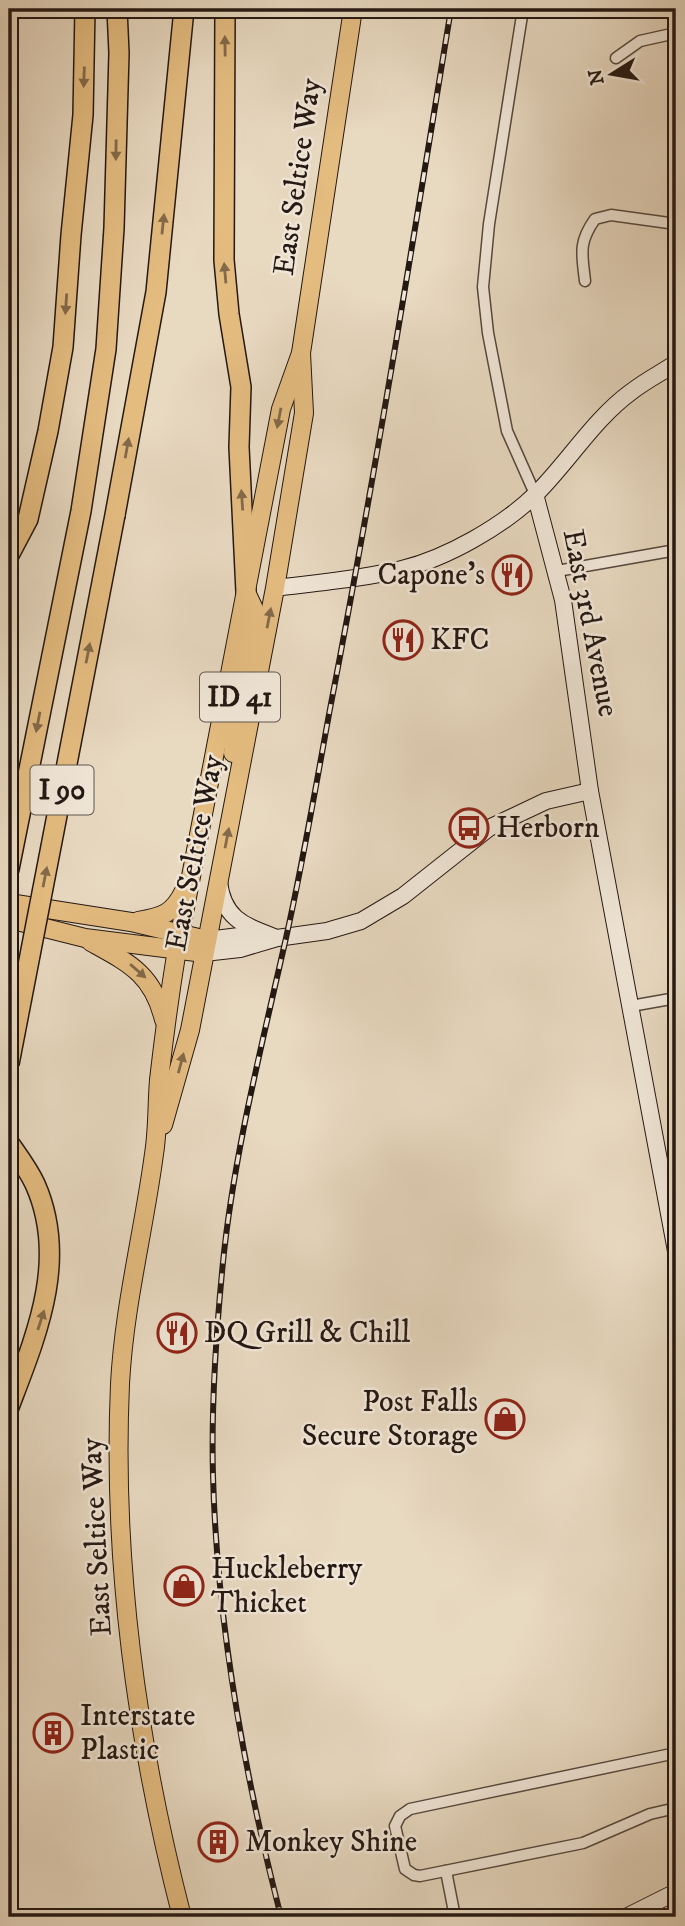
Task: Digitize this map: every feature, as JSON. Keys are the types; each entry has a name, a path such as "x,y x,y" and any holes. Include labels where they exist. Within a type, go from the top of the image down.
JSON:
{"highway":[{"path":"9,555 28,519 63,347 83,115 85,9"},
{"name":"I 90","path":"9,869 81,511 106,349 114,215 117,9"},
{"name":"I 90","path":"9,1064 156,292 184,9"},
{"path":"225,9 224,260 229,314 241,387 239,447 246,592"},
{"path":"9,1143 35,1184 43,1206 48,1231 49,1264 44,1308 9,1407"}],"main road":[{"name":"East Seltice Way","path":"182,1917 154,1799 128,1633 119,1495 119,1403 125,1334 155,1152 165,1024 179,942 281,409 301,353 353,9"},
{"name":"East Seltice Way","path":"155,1152 190,1030 275,589 304,412 301,353"},
{"path":"246,592 275,589"},
{"name":"ID 41","path":"233,805 233,756 237,712 254,615 246,592"},
{"path":"131,922 155,918 176,907 191,877"},
{"path":"9,903 131,922 179,942"},
{"path":"9,919 85,938 179,942 206,947"},
{"path":"85,938 128,963 145,977 161,1006 165,1024"}],"street":[{"name":"East 3rd Avenue","path":"523,9 489,224 483,287 488,333 507,430 536,494 557,571 590,791 676,1251"},
{"path":"616,58 640,41 676,33"},
{"path":"585,281 584,234 594,219 611,215 676,224"},
{"path":"275,589 400,570 427,562 462,545 505,518 536,494 604,417 630,392 676,363"},
{"path":"557,571 676,550"},
{"path":"206,947 240,949 277,938 327,931 361,921 403,896 489,828 546,800 590,791"},
{"path":"219,880 224,903 235,918 251,928 277,938"},
{"path":"631,1006 676,998"},
{"path":"676,1753 405,1812 396,1820 395,1826 405,1869 420,1876 583,1843 650,1814 676,1808"},
{"path":"446,1871 455,1917"},
{"path":"626,1917 676,1892"}],"railway":[{"path":"281,1917 244,1753 220,1588 213,1476 220,1289 241,1140 298,881 363,534 451,9"}],"place":[{"name":"Capone's","path":"512,575"},
{"name":"KFC","path":"403,640"},
{"name":"Herborn","path":"469,828"},
{"name":"DQ Grill & Chill","path":"177,1333"},
{"name":"Post Falls Secure Storage","path":"505,1419"},
{"name":"Huckleberry Thicket","path":"184,1586"},
{"name":"Interstate Plastic","path":"53,1733"},
{"name":"Monkey Shine","path":"218,1842"}]}
